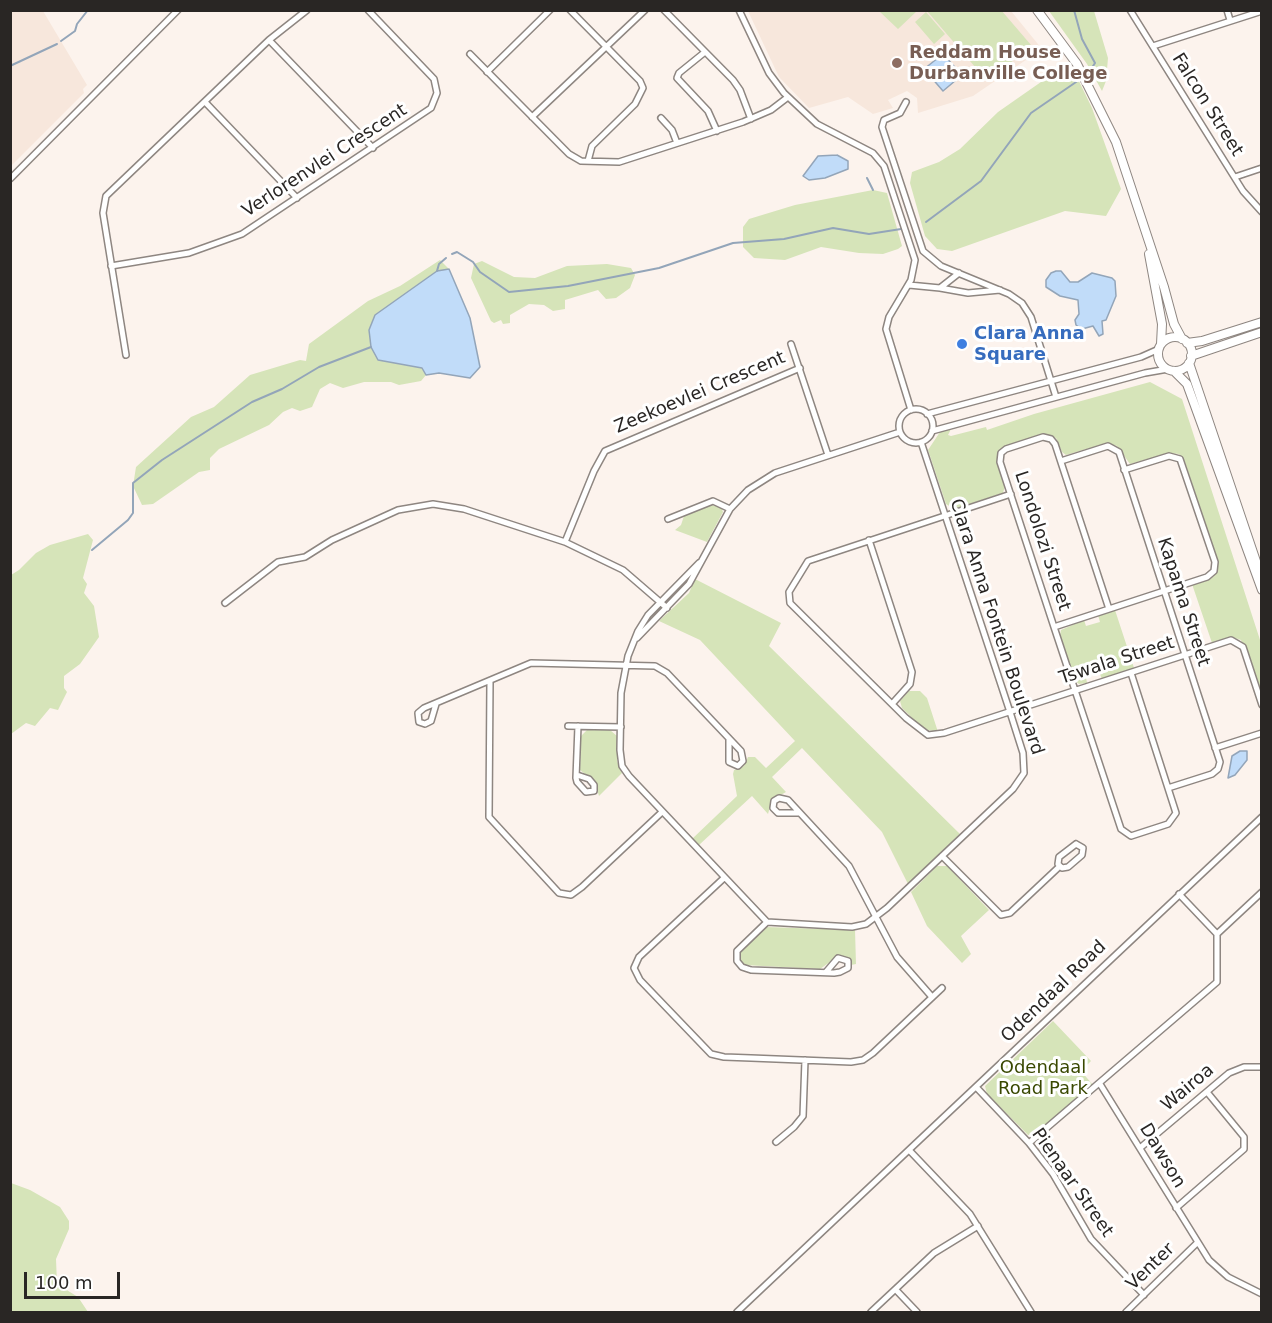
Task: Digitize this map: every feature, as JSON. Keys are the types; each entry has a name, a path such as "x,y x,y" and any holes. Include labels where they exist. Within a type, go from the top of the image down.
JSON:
{"main road":[{"path":"1037,10 1077,64 1103,112 1124,160 1175,328 1184,341 1262,579"},
{"path":"1144,224 1162,324 1159,359 1187,384 1262,590"},
{"path":"1160,346 1171,338 1203,341 1262,322"},
{"path":"1171,370 1181,370 1190,359 1262,332"}],"street":[{"path":"10,179 178,10"},
{"path":"126,355 103,213 106,196 269,40 308,10"},
{"name":"Verlorenvlei Crescent","path":"111,266 211,247 242,234 428,111 434,104 437,93 430,74 368,10"},
{"path":"487,72 550,10"},
{"path":"570,10 639,81 643,92 635,104 592,146 588,161"},
{"path":"532,117 608,48 645,10"},
{"path":"664,10 733,80 751,119"},
{"path":"739,10 769,73 788,98 817,124 873,153 882,162 914,256 915,270 886,329 911,410"},
{"name":"Falcon Street","path":"1130,10 1246,196 1262,212"},
{"path":"1227,10 1230,20"},
{"path":"1153,46 1262,11"},
{"path":"269,40 373,148"},
{"path":"705,52 677,78 708,111 717,131"},
{"path":"470,54 575,159 588,161 619,162 751,119 771,110 788,98"},
{"path":"205,102 297,198"},
{"path":"906,102 900,113 884,120 882,127 923,250 932,261 1018,299 1028,312 1056,397"},
{"path":"662,118 672,130 677,143"},
{"path":"1234,177 1262,168"},
{"path":"940,288 959,273"},
{"path":"909,285 968,293 1000,290"},
{"name":"Zeekoevlei Crescent","path":"791,344 828,455"},
{"path":"927,414 1141,357 1160,346"},
{"name":"Zeekoevlei Crescent","path":"565,542 594,471 605,451 800,368"},
{"path":"932,431 932,422 927,414 919,410 911,410 902,417 900,432 908,441 921,442 932,431 1145,373 1171,370"},
{"path":"637,638 689,584 730,509 760,481 828,455 900,432"},
{"name":"Londolozi Street","path":"1109,609 1055,444 1046,437 1006,449 1000,459 1075,691 1124,833 1134,835 1173,821 1175,810 1168,788"},
{"name":"Clara Anna Fontein Boulevard","path":"767,922 852,927 866,924 876,918 1015,788 1024,773 1023,753 921,442"},
{"name":"Kapama Street","path":"1061,461 1111,446 1119,452 1220,762 1216,771 1168,788"},
{"path":"1054,627 1210,576 1215,568 1183,463 1178,457 1171,455 1124,470"},
{"path":"869,540 912,672 910,684 892,704 797,611 789,600 792,585 808,561 869,540 1011,494"},
{"path":"668,519 713,501 730,509"},
{"path":"225,603 278,562 305,557 332,540 398,510 433,504 464,509 565,542 623,570 668,608"},
{"path":"699,563 660,601 642,624 625,666 620,756 624,770 767,922 737,951 737,960 742,968 826,972"},
{"name":"Tswala Street","path":"892,704 918,729 932,735 1010,712 1227,640 1239,642 1243,647 1262,705"},
{"path":"436,704 535,663 655,666 668,673 742,753 743,761 738,766 729,762 729,740"},
{"path":"1131,673 1168,788"},
{"path":"490,681 489,817 555,890 562,895 575,892 662,812"},
{"path":"568,726 621,727"},
{"path":"577,775 578,726"},
{"path":"1215,748 1262,733"},
{"path":"798,813 778,813 773,803 777,798 785,799 849,866 904,966 932,997"},
{"name":"Odendaal Road","path":"737,1312 1262,817"},
{"path":"1072,845 1081,846 1082,855 1068,867 1060,866 1059,857 1072,845"},
{"path":"942,856 1000,915 1010,913 1060,866"},
{"path":"724,878 634,964 635,974 711,1054 724,1057 851,1062 867,1058 942,988"},
{"path":"1217,934 1262,892"},
{"path":"1029,1143 1214,986 1218,978 1217,934 1179,894"},
{"path":"776,1142 794,1127 802,1116 805,1060"},
{"name":"Wairoa","path":"1140,1148 1236,1070 1262,1066"},
{"name":"Dawson","path":"1101,1084 1197,1243 1228,1277 1262,1294"},
{"name":"Pienaar Street","path":"976,1088 1029,1143 1053,1174 1091,1239 1144,1295"},
{"path":"1176,1208 1244,1149 1244,1137 1207,1092"},
{"path":"909,1150 978,1226 1031,1312"},
{"path":"871,1312 933,1253 978,1226"},
{"name":"Venter","path":"1126,1312 1197,1243"},
{"path":"896,1290 917,1312"}],"shaded area":[{"path":"11,10 43,11 87,85 83,89 84,93 11,166"},
{"name":"Reddam House Durbanville College","path":"748,11 1011,11 1042,49 973,96 918,113 917,98 907,91 888,100 893,108 873,114 848,97 809,108 779,77"}],"green space":[{"path":"1001,10 1031,45 988,82 927,11"},
{"path":"879,11 917,11 898,29"},
{"path":"1049,11 1094,11 1108,58 1106,81 1102,91 1087,64"},
{"path":"926,12 945,34 934,44 915,22"},
{"path":"1061,68 1076,75 1092,108 1121,189 1106,216 1065,211 952,251 937,249 925,236 910,183 912,172 939,162 960,149 998,112"},
{"path":"873,190 887,193 902,246 898,249 883,254 821,247 785,260 754,258 743,247 743,227 749,219 795,205"},
{"path":"440,260 449,269 437,272 376,315 369,330 378,360 422,368 426,375 421,381 399,385 391,382 364,382 343,388 330,383 320,389 312,407 300,411 292,408 283,412 269,425 219,449 210,458 210,470 199,472 153,504 142,505 133,486 136,467 191,417 214,407 250,375 300,360 306,361 309,344 368,301 400,286"},
{"path":"482,261 514,277 535,278 567,266 607,264 631,268 635,275 630,288 616,298 606,299 598,290 565,300 565,309 553,311 544,305 529,304 510,315 510,323 503,324 501,320 494,323 491,321 471,278 474,264"},
{"path":"1150,382 1182,399 1261,643 1261,695 1241,640 1232,637 1212,643 1192,584 1213,577 1218,569 1218,562 1185,462 1179,454 1169,453 1130,464 1117,446 1107,443 1066,455 1062,452 1056,438 1043,434 1006,446 999,452 997,461 1005,486 1003,493 954,509 946,504 928,450 940,432 951,429 948,435 951,436 986,427 987,430 1034,414"},
{"path":"711,505 721,507 723,512 707,542 675,530 681,525 684,516"},
{"path":"88,534 93,540 83,578 87,584 84,593 94,606 99,637 80,664 64,676 64,688 67,692 58,710 50,708 35,726 26,723 11,734 11,575 36,553 50,545"},
{"path":"695,579 781,623 769,646 960,834 908,884 882,832 802,748 772,777 786,792 772,800 768,814 752,796 699,845 692,839 737,796 734,770 744,766 748,757 755,757 766,768 795,741 700,640 659,621 689,593"},
{"path":"1115,610 1134,668 1102,679 1099,672 1086,677 1087,683 1079,684 1075,681 1060,635 1061,630 1084,620 1086,626 1100,622 1098,615"},
{"path":"909,691 920,691 927,698 938,732 923,729 902,708 900,701"},
{"path":"587,730 610,730 617,736 617,761 622,773 599,796 595,782 580,770 581,736"},
{"path":"937,866 947,866 989,910 961,936 971,954 962,963 927,926 911,892"},
{"path":"766,927 855,930 856,964 851,965 848,958 840,955 820,969 744,965 739,959 740,952"},
{"name":"Odendaal Road Park","path":"1053,1021 1091,1061 1081,1071 1093,1085 1035,1134 1028,1135 987,1094 985,1086"},
{"path":"11,1183 30,1190 60,1207 69,1221 69,1229 56,1259 57,1284 78,1297 88,1312 11,1312"}],"water":[{"path":"943,54 962,75 943,91 924,69"},
{"path":"837,155 848,161 848,169 825,178 809,180 803,176 818,156"},
{"path":"449,269 470,318 480,367 470,378 439,373 426,375 422,368 378,360 371,347 369,330 375,315 437,271"},
{"path":"1061,271 1070,282 1078,282 1092,273 1112,278 1115,281 1116,296 1106,320 1102,321 1103,334 1099,336 1093,326 1082,329 1076,325 1075,320 1079,314 1078,300 1060,296 1046,287 1046,280 1051,273"},
{"path":"1240,751 1247,751 1247,760 1235,775 1228,778 1232,756"}],"waterway":[{"path":"61,41 75,31 77,24 88,10"},
{"path":"1074,10 1082,39 1095,63 1088,74"},
{"path":"10,66 57,44"},
{"path":"926,222 981,181 1031,113 1079,80"},
{"path":"867,178 873,190"},
{"path":"452,254 457,252 473,262 480,272 509,292 568,286 659,268 733,243 784,239 833,228 869,234 901,229"},
{"path":"437,271 439,264 446,258"},
{"path":"92,550 128,520 133,513 133,483 162,460 252,402 282,389 319,367 371,347"}],"place":[{"name":"Reddam House Durbanville College","path":"897,63"},
{"name":"Clara Anna Square","path":"962,344"}]}
